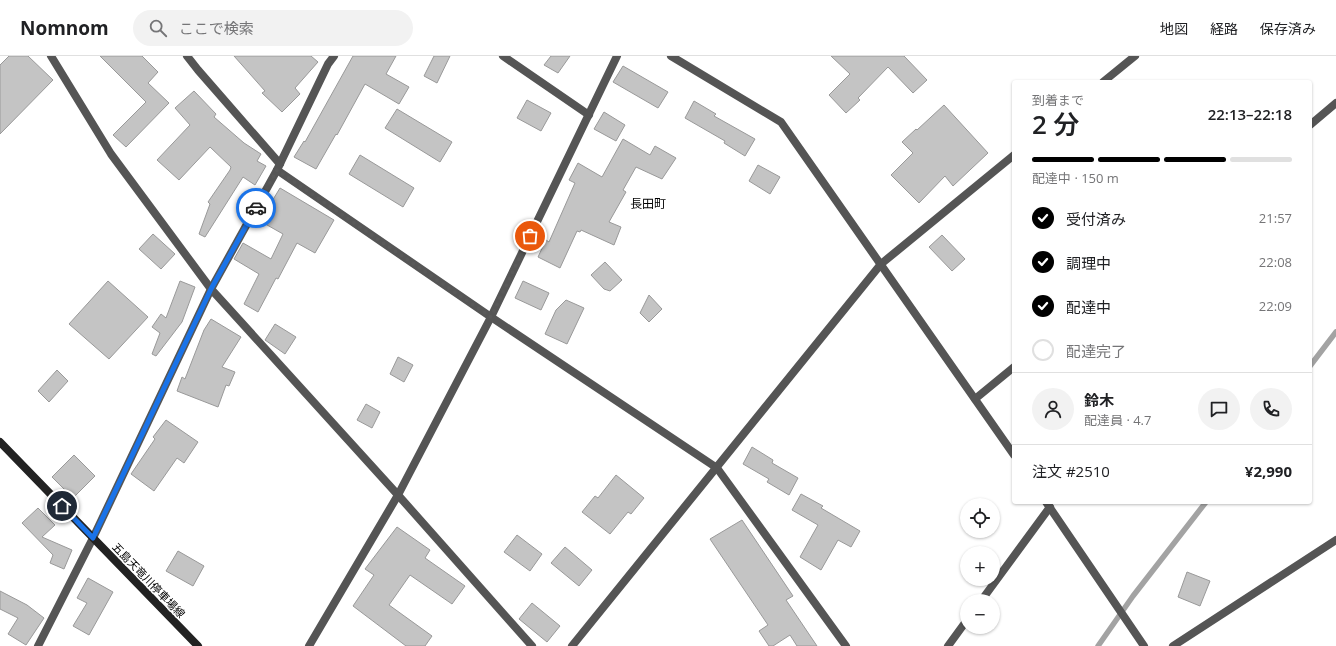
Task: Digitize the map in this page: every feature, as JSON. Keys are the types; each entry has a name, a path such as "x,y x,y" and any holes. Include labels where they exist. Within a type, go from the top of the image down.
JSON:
{"main road":[{"name":"五島天竜川停車場線","path":"0,442 198,646"}],"street":[{"path":"51,56 111,154 211,289 398,495 532,646"},
{"path":"187,56 279,167 491,317 717,468 846,646"},
{"path":"38,646 93,538 211,289 279,167 328,64 334,56"},
{"path":"504,56 589,115"},
{"path":"309,646 398,495 491,317 617,56"},
{"path":"671,56 781,122 1012,452"},
{"path":"1105,80 1135,56"},
{"path":"1312,123 1336,103"},
{"path":"572,646 881,264 1012,157"},
{"path":"975,399 1012,369"},
{"path":"986,594 1048,505 1144,646"},
{"path":"1173,646 1336,540"},
{"path":"948,646 960,630"}],"building":[{"path":"9,56 28,56 53,80 0,134 0,65"},
{"path":"100,56 142,56 158,72 148,83 169,103 126,147 113,135 146,102"},
{"path":"234,56 311,56 318,62 295,88 300,94 282,112 262,93 265,91"},
{"path":"353,56 396,56 386,74 409,87 399,104 365,84 337,135 336,134 316,169 294,157 304,141 305,142"},
{"path":"434,56 450,56 437,83 424,76"},
{"path":"551,56 570,56 558,73 544,65"},
{"path":"831,56 904,56 927,80 913,93 888,67 858,98 860,100 846,113 829,95 850,74"},
{"path":"623,66 668,92 658,108 613,82"},
{"path":"194,91 216,114 214,117 244,143 261,154 257,161 266,166 255,185 243,177 205,237 199,234 210,204 208,202 231,167 210,147 179,180 157,160 190,125 175,108"},
{"path":"527,100 551,113 541,131 517,118"},
{"path":"694,101 716,114 714,116 755,139 745,156 724,143 725,141 685,118"},
{"path":"944,105 988,153 953,186 945,176 919,203 891,175 913,153 902,142"},
{"path":"397,109 452,142 440,162 385,128"},
{"path":"604,112 625,125 616,141 594,129"},
{"path":"623,139 650,155 655,146 676,158 662,179 636,167 623,190 626,192 609,222 621,227 614,245 581,230 580,232 577,231 560,268 538,257 546,240 549,242 575,183 569,180 578,163 602,177"},
{"path":"360,155 414,188 403,207 349,174"},
{"path":"758,165 780,177 770,194 749,181"},
{"path":"280,188 334,220 315,253 297,243 258,312 244,304 259,274 234,259 243,243 271,259 283,234 260,221"},
{"path":"153,234 175,254 161,269 139,249"},
{"path":"942,235 965,259 952,271 929,247"},
{"path":"605,262 622,280 610,291 604,289 591,275"},
{"path":"108,281 148,317 109,359 69,324"},
{"path":"180,281 195,287 182,322 156,356 152,354 160,333 152,327 161,314 166,318"},
{"path":"523,281 549,293 541,310 515,298"},
{"path":"649,295 662,309 649,322 640,313"},
{"path":"566,300 584,308 567,344 545,334 556,310"},
{"path":"211,319 241,337 222,367 235,372 229,386 226,385 218,407 177,391 182,377 185,379 204,330"},
{"path":"275,324 296,337 285,354 265,340"},
{"path":"398,357 413,365 404,382 390,374"},
{"path":"57,370 68,381 49,402 38,391"},
{"path":"366,404 380,412 372,428 357,420"},
{"path":"166,420 198,442 184,463 177,458 154,491 131,474 155,439 153,437"},
{"path":"752,447 773,460 772,463 798,478 789,495 767,482 769,479 743,464"},
{"path":"74,455 95,476 73,498 52,477"},
{"path":"616,475 644,498 631,514 628,512 610,534 582,512 595,496 598,498"},
{"path":"801,494 823,506 821,508 860,531 851,547 838,540 821,570 800,557 818,525 792,510"},
{"path":"38,508 55,525 42,537 72,550 64,569 50,563 53,555 22,523"},
{"path":"742,520 793,596 786,600 817,646 797,646 790,635 773,646 769,646 759,631 768,625 710,539"},
{"path":"397,527 430,550 425,558 465,586 452,604 410,575 389,605 432,636 425,646 406,646 353,606 374,575 365,569"},
{"path":"517,535 542,554 530,571 504,552"},
{"path":"565,547 592,570 579,586 551,563"},
{"path":"178,551 204,566 193,586 166,571"},
{"path":"1187,572 1210,581 1200,606 1178,597"},
{"path":"88,578 113,592 89,635 73,626 87,603 77,598"},
{"path":"0,591 27,605 44,618 26,645 8,634 18,618 0,609"},
{"path":"532,603 560,626 547,642 519,619"}],"waterway":[{"path":"1312,363 1336,332"},
{"path":"1098,646 1133,596 1204,504"}],"way so far":[{"path":"256,208 277,170 491,317 530,236"}],"district":[{"name":"長田町","path":"648,203"}],"route":[{"path":"62,506 93,538 211,289 256,208"}]}
